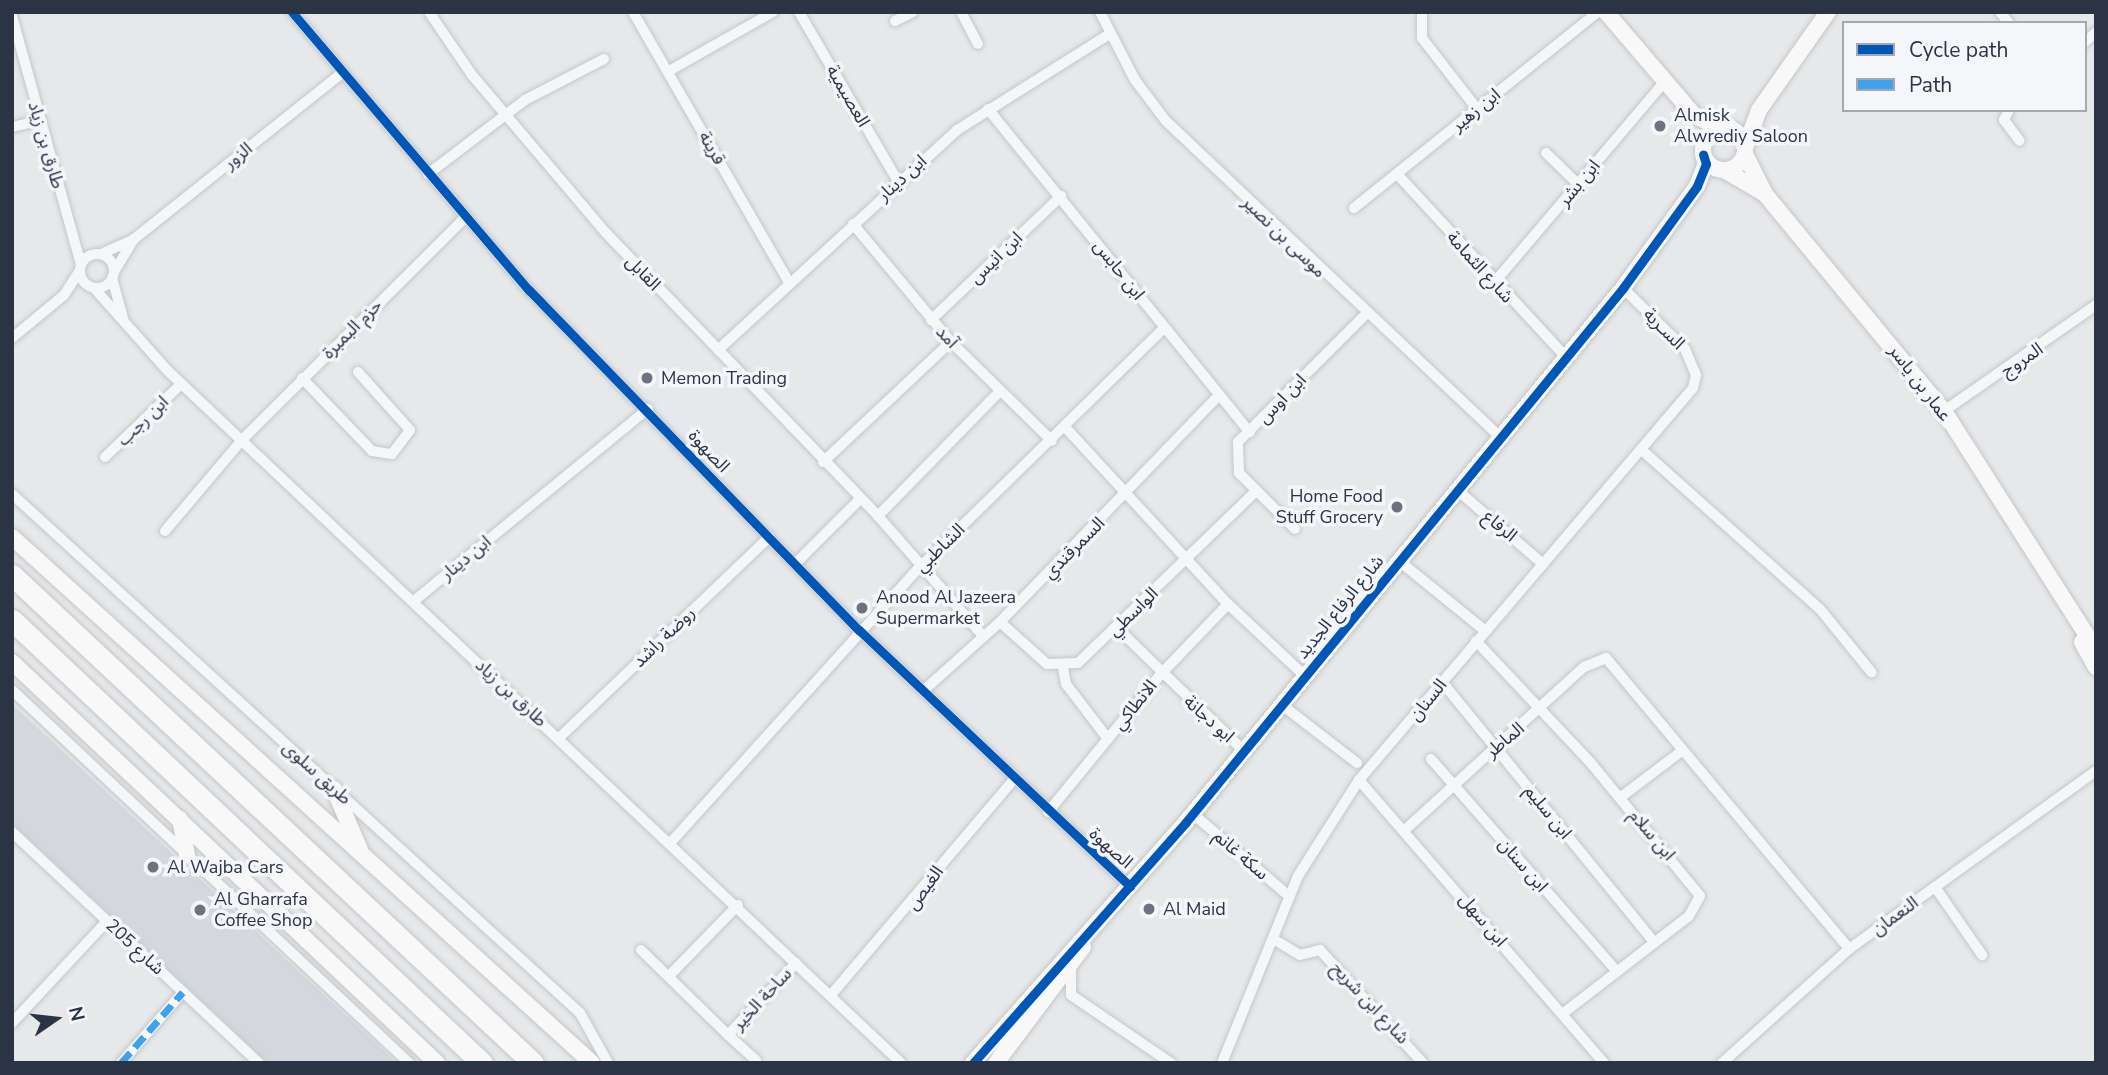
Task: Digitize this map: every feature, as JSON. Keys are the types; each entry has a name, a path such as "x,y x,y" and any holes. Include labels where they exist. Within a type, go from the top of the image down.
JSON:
{"highway":[{"path":"12,575 533,1063"},
{"path":"12,620 482,1063"}],"street":[{"name":"الصهوة","path":"292,12 465,218 769,537 859,630 1048,812 1130,886"},
{"name":"القابل","path":"429,12 505,116 718,350 823,462 878,516 919,568 983,636"},
{"name":"قرينة","path":"633,12 790,284"},
{"name":"العصيمية","path":"799,12 897,180"},
{"path":"895,21 913,12"},
{"path":"961,12 978,44"},
{"name":"موسى بن نصير","path":"1100,12 1108,35 1166,121 1365,315 1499,436"},
{"path":"1422,12 1422,38 1477,109"},
{"name":"ابن زهير","path":"1354,208 1598,12"},
{"path":"1606,12 1694,115 1703,151"},
{"path":"1745,151 1759,110 1828,12"},
{"path":"669,71 768,13"},
{"name":"طارق بن زياد","path":"12,16 38,121 80,267 92,287 181,384 672,841 901,1063"},
{"name":"ابن دينار","path":"718,350 897,180 988,109 1108,35"},
{"path":"428,174 505,116 604,59"},
{"name":"الزور","path":"80,267 100,254 134,239 342,73"},
{"name":"ابن بشر","path":"1493,284 1665,81"},
{"name":"ابن حابس","path":"988,109 1061,196 1216,398 1250,432"},
{"path":"1703,151 1721,128 1759,110"},
{"path":"2008,112 2004,120 2020,141"},
{"name":"عمار بن ياسر","path":"1694,115 1741,136 1765,194 1944,411 2096,650"},
{"path":"12,127 38,121"},
{"name":"عمار بن ياسر","path":"1703,151 1724,171 1765,194"},
{"name":"شارع الرفاع الجديد","path":"973,1063 1193,814 1499,436 1623,288 1697,186 1706,164 1703,151"},
{"name":"شارع الرفاع الجديد","path":"1697,186 1724,171 1745,151"},
{"path":"1546,153 1578,184"},
{"name":"شارع الثمامة","path":"1397,174 1493,284 1566,357"},
{"name":"ابن انيس","path":"931,320 1061,196"},
{"name":"حزم البمبرة","path":"165,531 241,441 465,218"},
{"name":"آمد","path":"853,224 951,342 1052,441"},
{"path":"72,232 100,254"},
{"name":"الزور","path":"113,275 134,239"},
{"name":"طارق بن زياد","path":"100,254 113,275 124,320"},
{"path":"12,338 64,295 80,267"},
{"path":"64,295 92,287 113,275"},
{"name":"السـرية","path":"1623,288 1685,349 1696,376"},
{"name":"المروج","path":"1944,411 2096,305"},
{"name":"ابن اوس","path":"1255,492 1235,457 1250,432 1365,315"},
{"name":"الشاطبي","path":"672,841 859,630 919,568 1066,428 1164,328"},
{"path":"823,462 951,342"},
{"path":"302,378 383,457 411,436 411,430 358,372"},
{"name":"السنان","path":"1222,1063 1275,940 1289,897 1359,780 1484,630 1643,451 1696,376"},
{"name":"ابن رجب","path":"105,457 181,384"},
{"path":"878,516 1000,391"},
{"name":"السمرقندي","path":"923,691 1000,622 1216,398"},
{"name":"ابن دينار","path":"414,601 648,409"},
{"path":"1066,428 1191,558 1228,604 1305,676"},
{"path":"1643,451 1820,609 1872,673"},
{"name":"الرفاع","path":"1456,489 1543,564"},
{"path":"1255,492 1295,529"},
{"name":"الواسطي","path":"1063,668 1087,657 1116,626 1191,558 1255,492"},
{"name":"طريق سلوى","path":"12,494 580,1013 608,1063"},
{"path":"796,563 860,499"},
{"name":"طريق سلوى","path":"12,537 592,1063"},
{"name":"روضة راشد","path":"559,737 769,537"},
{"path":"1398,560 1484,630"},
{"name":"عمار بن ياسر","path":"2055,586 2096,667"},
{"name":"الانطاكي","path":"1048,812 1160,675 1228,604"},
{"path":"1000,622 1040,660 1063,668 1066,684 1108,738"},
{"name":"ابو دجانة","path":"1116,626 1160,675 1244,751"},
{"name":"ابن سلام","path":"1476,641 1621,797 1700,896 1689,916 1562,1014"},
{"name":"الماطر","path":"1408,828 1495,747 1542,709 1584,667 1606,658 1679,752"},
{"path":"12,662 437,1063"},
{"name":"ابن سليم","path":"1442,682 1654,942"},
{"path":"12,690 409,1063"},
{"path":"1282,705 1357,763"},
{"path":"1621,797 1679,752 1849,949"},
{"name":"ابن سنان","path":"1431,759 1616,970"},
{"name":"النعمان","path":"1722,1063 1849,949 2096,771"},
{"name":"الغيص","path":"831,995 1015,778"},
{"name":"ابن سهل","path":"1359,780 1408,828 1604,1063"},
{"name":"النعمان","path":"2080,783 2096,781"},
{"path":"334,789 362,855"},
{"name":"سكة غانم","path":"1193,814 1289,897"},
{"path":"180,819 187,855"},
{"name":"شارع 205","path":"12,832 258,1063"},
{"path":"1935,887 1982,955"},
{"path":"669,976 738,905"},
{"name":"شارع الرفاع الجديد","path":"996,1063 1046,1000 1105,913"},
{"path":"13,1021 107,920"},
{"name":"شارع ابن شريح","path":"1275,940 1300,955 1320,950 1423,1063"},
{"name":"ساحة الخير","path":"641,950 756,1060"},
{"name":"ساحة الخير","path":"728,1035 796,963"},
{"path":"1071,965 1071,995"},
{"path":"121,1063 184,992"},
{"path":"1046,1000 1071,995 1171,1063"}],"shaded area":[{"path":"12,704 397,1063 268,1063 12,823"}],"marked path":[{"path":"121,1063 183,992"}],"cycle path":[{"path":"292,12 529,290 859,630 1130,886"},
{"path":"973,1063 1186,822 1623,288 1697,186 1706,164 1703,154"}],"place":[{"name":"Almisk Alwrediy Saloon","path":"1660,126"},
{"name":"Memon Trading","path":"647,378"},
{"name":"Home Food Stuff Grocery","path":"1397,507"},
{"name":"Anood Al Jazeera Supermarket","path":"862,608"},
{"name":"Al Wajba Cars","path":"153,867"},
{"name":"Al Maid","path":"1149,909"},
{"name":"Al Gharrafa Coffee Shop","path":"200,910"}]}
